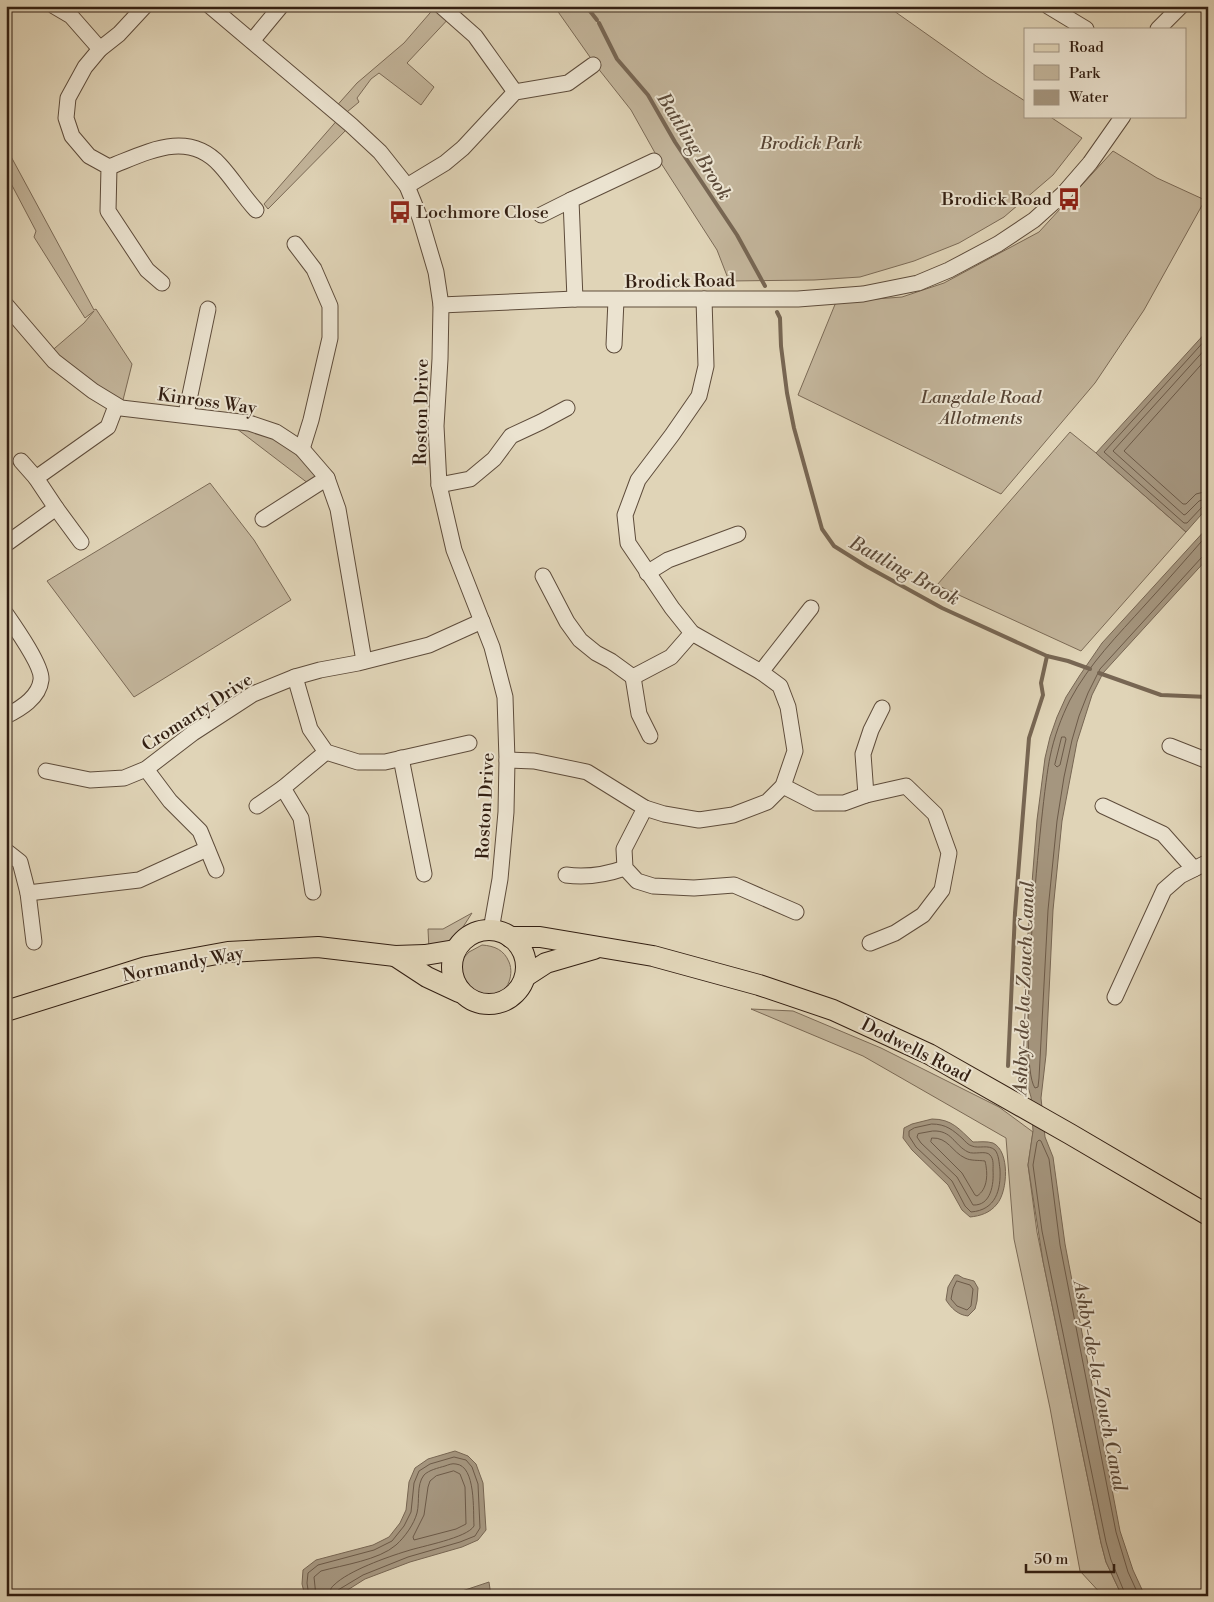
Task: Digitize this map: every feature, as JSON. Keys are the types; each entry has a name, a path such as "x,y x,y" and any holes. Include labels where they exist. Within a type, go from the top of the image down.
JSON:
{"main road":[{"path":"491,930 501,932 518,944 524,954 526,976 521,987 513,997 502,1003 479,1004 459,992 451,971 452,960 455,950 462,941 480,931 491,930"},
{"name":"Dodwells Road","path":"510,937 540,937 663,959 759,985 833,1010 929,1054 1208,1214"},
{"name":"Normandy Way","path":"6,1011 146,967 228,952 318,947 395,956 425,955 455,950"},
{"name":"Dodwells Road","path":"526,976 546,963 598,948"},
{"name":"Normandy Way","path":"395,956 427,976 459,992"}],"street":[{"path":"54,6 71,16 100,49"},
{"path":"145,6 119,34 100,49 85,67 68,98 66,118 72,136 89,156 109,167 169,146 184,146 201,150 218,163 256,210"},
{"name":"Roston Drive","path":"210,6 380,152 407,186 420,218 436,272 441,305 436,426 439,485 454,550 492,647 505,697 506,812 500,879 491,930"},
{"path":"252,41 281,6"},
{"path":"441,6 474,36 515,92"},
{"path":"1048,6 1084,28"},
{"path":"1162,27 1181,6"},
{"path":"407,186 445,163 479,133 515,92 568,84 593,66"},
{"name":"Brodick Road","path":"441,305 575,299 798,299 863,294 912,284 949,270 998,244 1034,220 1064,193 1090,163 1121,118"},
{"path":"541,215 654,161"},
{"path":"109,167 108,211 147,270 162,283"},
{"path":"571,200 575,299"},
{"path":"295,244 314,270 330,306 330,338 311,420 302,449"},
{"path":"507,760 534,761 587,772 645,808 664,814 699,820 733,815 767,802 783,786 795,752 788,707 780,686 762,672 692,633 647,573 628,543 625,515 638,480 699,396 706,366 704,299"},
{"path":"614,346 616,300"},
{"name":"Kinross Way","path":"6,305 54,361 116,406 249,422 276,432 302,449 327,478 338,509 364,661"},
{"path":"186,414 208,308"},
{"path":"36,478 108,427 116,406"},
{"path":"439,485 470,479 494,459 511,436 567,408"},
{"path":"22,461 81,542"},
{"path":"263,519 327,478"},
{"path":"6,544 56,508"},
{"path":"647,573 668,560 738,534"},
{"path":"543,576 567,622 580,640 596,653 611,660 632,677 639,714 650,736"},
{"path":"762,672 811,608"},
{"path":"6,614 40,670 41,681 34,695 23,708 6,716"},
{"name":"Cromarty Drive","path":"46,771 90,780 124,778 146,769 193,733 253,694 295,676 429,645 482,622"},
{"path":"632,677 671,657 692,633"},
{"path":"295,676 310,729 326,752 358,762 385,762 469,743"},
{"path":"866,796 863,754 871,730 882,708"},
{"path":"1170,746 1208,761"},
{"path":"257,806 283,788 326,752"},
{"path":"400,758 424,874"},
{"path":"146,769 170,800 200,831 216,870"},
{"path":"783,786 816,803 844,803 906,786 935,814 948,853 942,890 923,915 895,933 870,943"},
{"path":"283,788 301,818 313,892"},
{"path":"1103,806 1163,834 1201,865 1180,876 1164,890 1115,997"},
{"path":"645,808 624,849 625,868 637,881 652,886 694,888 734,885 796,912"},
{"path":"28,894 139,880 207,849"},
{"path":"6,851 20,862 28,894 34,942"},
{"path":"566,875 582,877 611,873 625,868"}],"green space":[{"path":"436,6 452,15 407,63 434,87 421,105 379,73 371,79 357,98 359,102 341,117 351,125 268,209 264,204 340,117 333,110 357,83 404,43"},
{"name":"Brodick Park","path":"554,6 616,6 618,9 620,6 887,6 1024,100 1024,118 1052,118 1082,138 1053,175 1004,217 959,243 914,261 860,277 814,280 729,281 717,250 659,160 631,110 597,67"},
{"path":"8,151 94,310 96,309 132,364 121,408 48,354 84,323 94,311 85,318 34,237 36,231 6,174 6,152"},
{"name":"Langdale Road Allotments","path":"1113,151 1157,178 1205,200 1144,310 1095,383 1001,494 798,395 836,302 902,297 944,283 1039,232"},
{"path":"224,419 276,432 324,480 313,487"},
{"path":"1070,432 1186,532 1081,651 937,585"},
{"path":"210,483 254,540 291,600 134,697 47,581"},
{"path":"472,913 454,941 429,950 428,929 443,929"},
{"path":"482,945 491,946 502,952 511,967 510,979 505,989 501,994 490,998 480,997 471,993 464,986 460,975 460,962 469,952"},
{"path":"751,1009 793,1011 881,1048 999,1107 1033,1132 1028,1165 1037,1232 1101,1543 1106,1562 1122,1596 1103,1596 1080,1571 1050,1408 1014,1239 1006,1138 863,1056"}],"water":[{"path":"1208,330 1208,507 1186,532 1096,453"},
{"path":"1208,527 1208,558 1103,673 1092,695 1077,742 1062,821 1053,910 1046,1055 1041,1098 1045,1137 1053,1157 1065,1244 1120,1531 1133,1570 1145,1596 1122,1596 1106,1562 1101,1543 1043,1261 1028,1165 1033,1131 1031,1097 1026,1080 1023,1041 1025,971 1037,820 1045,758 1050,737 1066,697 1102,643"},
{"path":"932,1119 939,1119 950,1123 973,1142 991,1142 999,1147 1005,1162 1005,1181 1001,1198 988,1212 970,1217 962,1210 948,1185 912,1150 903,1138 904,1128"},
{"path":"955,1275 974,1281 978,1288 975,1309 968,1316 955,1311 946,1300 948,1287"},
{"path":"455,1451 468,1456 476,1464 483,1483 486,1530 478,1540 365,1579 338,1596 305,1596 302,1584 303,1570 316,1560 373,1545 389,1537 400,1523 406,1510 409,1482 415,1468 428,1459"},
{"path":"489,1582 491,1596 447,1596"}],"waterway":[{"name":"Battling Brook","path":"586,6 597,20"},
{"name":"Battling Brook","path":"599,23 617,59 648,95 675,142 737,235 765,286"},
{"name":"Battling Brook","path":"777,312 780,318 781,346 794,428 822,529 834,546 942,608 1047,656 1090,669"},
{"name":"Ashby-de-la-Zouch Canal","path":"1008,1066 1015,913 1029,738 1043,695 1041,683 1047,656"},
{"path":"1099,673 1161,695 1208,697"}],"place":[{"name":"Brodick Road","path":"1069,199"},
{"name":"Lochmore Close","path":"400,212"}]}
